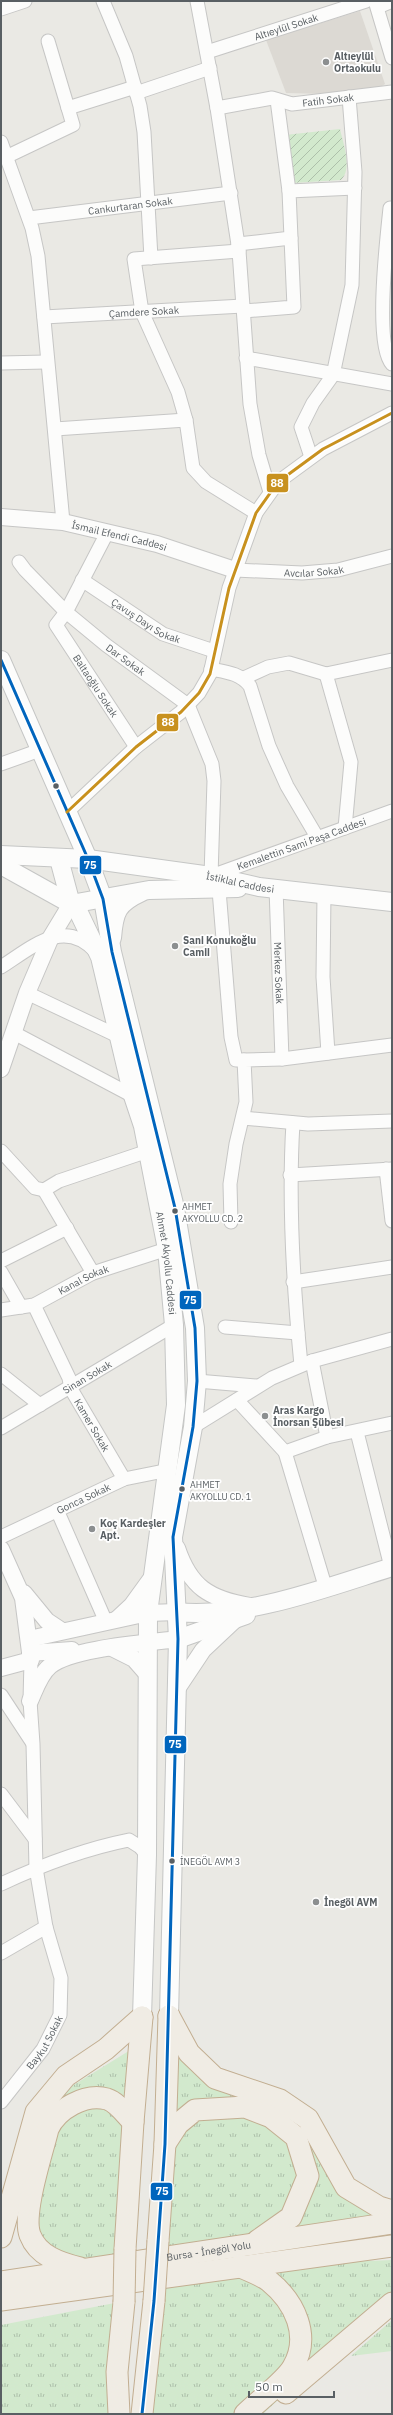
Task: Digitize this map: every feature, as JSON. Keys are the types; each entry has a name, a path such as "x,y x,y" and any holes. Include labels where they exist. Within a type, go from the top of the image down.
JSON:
{"highway":[{"path":"146,2411 165,2144 169,2016"},
{"path":"169,2016 189,2053 214,2078 280,2100 308,2119 346,2187 379,2207 392,2210"},
{"path":"119,2414 117,2372 124,2302 125,2249 132,2122 142,2018"},
{"path":"1,2237 36,2112 66,2076 106,2049 142,2018"},
{"path":"84,2269 61,2264 42,2252 30,2235 28,2212 48,2129 52,2121 76,2102 93,2098 108,2099 132,2122"},
{"path":"165,2144 178,2124 195,2110 238,2107 245,2107 271,2117 296,2137 308,2176 291,2218 252,2244"},
{"name":"Bursa - İnegöl Yolu","path":"1,2282 392,2223"},
{"name":"Bursa - İnegöl Yolu","path":"1,2300 392,2246"},
{"path":"239,2266 269,2280 289,2300 299,2322 302,2348 293,2368 245,2414"},
{"path":"263,2414 301,2379 392,2303"}],"main road":[{"path":"1,660 88,859 103,899 106,954"},
{"name":"İstiklal Caddesi","path":"1,855 58,859 88,859 215,883 392,902"},
{"path":"58,859 71,904"},
{"path":"1,866 71,904 79,913 106,954"},
{"path":"71,904 149,890 215,883"},
{"name":"Ahmet Akyollu Caddesi","path":"106,954 118,1036 148,1151 167,1250 174,1325 176,1405 169,1470 148,1613 147,1855 142,2018"},
{"name":"Ahmet Akyollu Caddesi","path":"106,954 175,1208 195,1328 197,1381 193,1427 173,1537 178,1640 177,1689"},
{"path":"177,1612 196,1614 254,1606 326,1589 392,1567"},
{"path":"178,1640 306,1594"},
{"path":"169,2016 177,1689"}],"street":[{"path":"1,9 25,1"},
{"path":"103,1 126,56 144,132 151,258"},
{"path":"197,1 231,193 238,248 250,404 259,455 270,492"},
{"name":"Altıeylül Sokak","path":"207,52 366,1"},
{"path":"392,1 376,4 392,58"},
{"path":"48,41 73,125 4,151 29,218 38,256 44,317 46,362 63,522"},
{"path":"68,108 210,68"},
{"name":"Fatih Sokak","path":"217,108 272,98 292,104 392,92"},
{"path":"311,457 301,427 313,403 333,375 352,285 355,188 349,98"},
{"path":"256,514 206,482 194,468 186,420 178,392 142,312 134,259 238,248 291,238 289,191 277,100"},
{"path":"289,191 355,188"},
{"name":"Cankurtaran Sokak","path":"29,218 148,202 231,193"},
{"path":"392,208 390,208 382,284 385,344 388,361 392,364"},
{"name":"Çamdere Sokak","path":"44,317 294,307 291,238"},
{"path":"246,358 333,375 392,384"},
{"path":"1,363 46,362"},
{"path":"67,812 136,747 188,705 199,693 210,669 235,570 256,514 278,482 311,457 392,413"},
{"path":"54,428 186,420"},
{"name":"İsmail Efendi Caddesi","path":"1,517 63,522 157,544 235,570"},
{"path":"66,612 107,533"},
{"name":"Avcılar Sokak","path":"235,570 302,573 338,570 392,556"},
{"name":"Dar Sokak","path":"19,562 24,570 66,612 106,645 188,705"},
{"name":"Çavuş Dayı Sokak","path":"82,580 163,634 214,650"},
{"name":"Baltaoğlu Sokak","path":"66,612 56,625 136,747"},
{"path":"244,678 268,667 288,664 326,674 392,660"},
{"path":"210,669 233,673 244,678 250,686 269,746 287,786 317,837"},
{"path":"326,674 351,762 345,828"},
{"path":"188,705 212,764 214,781 215,883 231,1037 236,1060 282,1059 392,1045"},
{"path":"1,764 40,750"},
{"name":"Kemalettin Sami Paşa Caddesi","path":"215,883 317,837 392,811"},
{"name":"Merkez Sokak","path":"267,888 282,1059"},
{"path":"1,967 51,937 66,935 78,938 106,954 117,911 127,900 149,890"},
{"path":"324,894 323,977 328,1053"},
{"path":"1,1069 27,993 51,937 71,904"},
{"path":"27,993 118,1036"},
{"path":"14,1033 133,1096"},
{"path":"231,1222 230,1184 236,1144 246,1102 244,1060"},
{"path":"243,1118 308,1124 392,1121"},
{"path":"293,1123 290,1175 293,1282 298,1333 327,1437"},
{"path":"1,1151 35,1188 44,1190 59,1181 148,1151"},
{"path":"290,1175 389,1169 392,1221"},
{"path":"44,1190 94,1273"},
{"path":"1,1261 67,1228"},
{"name":"Kanal Sokak","path":"1,1310 34,1305 94,1273 167,1250"},
{"path":"293,1282 392,1267"},
{"path":"1,1272 21,1307"},
{"name":"Kamer Sokak","path":"34,1305 69,1378 70,1389 124,1479"},
{"name":"Sinan Sokak","path":"1,1428 70,1389 174,1325"},
{"path":"225,1327 298,1333"},
{"path":"193,1427 237,1400 256,1386 307,1363 392,1339"},
{"path":"1,1374 40,1405"},
{"path":"197,1381 256,1386"},
{"path":"237,1400 285,1452 326,1589"},
{"path":"285,1452 327,1437 357,1432 392,1423"},
{"path":"357,1432 392,1567"},
{"name":"Gonca Sokak","path":"1,1537 124,1479 169,1470"},
{"path":"57,1510 111,1621"},
{"path":"173,1537 184,1568 192,1581 204,1590 231,1603 254,1606"},
{"path":"2,1555 23,1598 30,1651"},
{"path":"111,1621 132,1605 153,1576"},
{"path":"18,1586 47,1621 62,1631"},
{"path":"1,1668 62,1631 148,1613 177,1612"},
{"path":"177,1689 203,1650 236,1618"},
{"path":"30,1651 114,1648 178,1640"},
{"path":"30,1701 45,1672 59,1660 114,1648 134,1659 148,1675"},
{"name":"Baykut Sokak","path":"1,2102 42,2049 60,2015 61,1978 46,1927 36,1868 33,1744 30,1701 30,1651"},
{"path":"1,1695 33,1744"},
{"path":"1,1794 35,1840"},
{"path":"1,1884 36,1868 103,1845 128,1840 139,1836 147,1829"},
{"path":"128,1840 140,1847 147,1855"},
{"path":"1,1953 46,1927"}],"shaded area":[{"name":"Altıeylül Ortaokulu","path":"360,11 385,84 377,89 325,94 286,93 266,40"}],"green space":[{"path":"340,129 347,163 345,175 341,180 292,183 285,135"},
{"path":"169,2016 189,2053 280,2100 392,2223 157,2260"},
{"path":"132,2049 131,2106 108,2094 58,2101 72,2086"},
{"path":"93,2097 133,2122 124,2264 84,2269 30,2235 48,2129"},
{"path":"392,2260 392,2293 263,2414 142,2414 155,2280 239,2266"},
{"path":"120,2302 113,2414 1,2414 1,2325"},
{"path":"392,2320 392,2351 351,2356"}],"transit line":[{"name":"88","path":"67,812 136,747 181,712 199,693 210,674 229,588 256,513 278,482 323,449 392,413"},
{"name":"75","path":"1,660 88,859 103,899 112,952 175,1208 195,1328 197,1381 193,1427 173,1537 178,1639 165,2144 154,2301 142,2414"}],"place":[{"name":"Altıeylül Ortaokulu","path":"326,62"},
{"name":"Sani Konukoğlu Camii","path":"175,946"},
{"name":"AHMET AKYOLLU CD. 2","path":"175,1211"},
{"name":"Aras Kargo İnorsan Şübesi","path":"265,1416"},
{"name":"AHMET AKYOLLU CD. 1","path":"182,1489"},
{"name":"Koç Kardeşler Apt.","path":"92,1529"},
{"name":"İNEGÖL AVM 3","path":"172,1861"},
{"name":"İnegöl AVM","path":"316,1902"}]}
